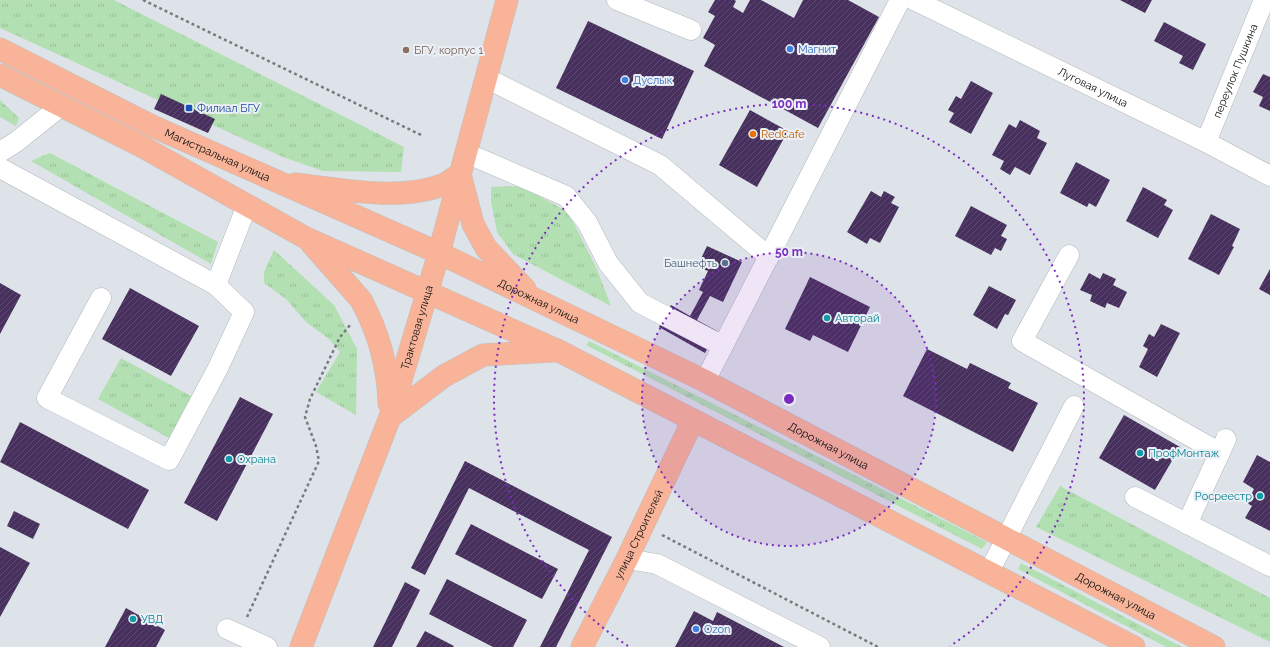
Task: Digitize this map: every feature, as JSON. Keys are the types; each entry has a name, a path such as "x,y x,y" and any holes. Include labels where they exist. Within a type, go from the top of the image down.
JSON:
{"main road":[{"name":"Трактовая улица","path":"301,647 390,416 439,253 507,0"},
{"name":"Магистральная улица","path":"0,49 152,126 439,253"},
{"path":"0,75 141,146 306,238 559,351 1134,647"},
{"path":"276,182 386,193 417,191 445,184 463,164"},
{"path":"463,164 473,224 486,248 536,300"},
{"path":"306,238 361,300 378,335 388,380 390,416"},
{"name":"Дорожная улица","path":"439,253 705,381 1214,647"},
{"path":"390,416 444,376 483,355 559,351"},
{"name":"улица Строителей","path":"582,647 627,559 693,420"}],"street":[{"path":"617,0 691,30"},
{"path":"705,381 900,0"},
{"name":"Луговая улица","path":"914,0 1206,142 1270,176"},
{"name":"переулок Пушкина","path":"1206,142 1264,0"},
{"path":"486,78 660,165 769,257"},
{"path":"0,152 16,142 61,106"},
{"path":"463,164 566,196 587,222 608,263 640,303 723,346"},
{"path":"0,168 216,285 244,312 218,368 169,460 47,398 101,298"},
{"path":"216,285 247,205"},
{"path":"1069,255 1022,341 1223,446 1187,524"},
{"path":"989,572 1074,406"},
{"path":"1135,497 1270,566"},
{"path":"627,559 657,564 820,647"},
{"path":"233,631 267,647"}],"path":[{"path":"144,0 421,135"},
{"path":"233,631 319,461 316,446 305,417 310,399 340,337 352,322"},
{"path":"643,526 878,647"}],"green space":[{"path":"0,0 114,0 404,147 401,172 323,171 283,157 0,28"},
{"path":"0,100 19,118 16,126 0,117"},
{"path":"50,153 218,242 211,264 31,161"},
{"path":"521,186 568,212 596,267 611,306 513,254 497,232 491,201 491,187"},
{"path":"274,250 334,305 357,349 356,415 316,392 340,352 329,339 306,322 286,299 264,283 264,272"},
{"path":"589,341 987,542 982,549 586,345"},
{"path":"121,358 200,401 178,443 98,399"},
{"path":"1060,486 1270,598 1270,642 1036,527"},
{"path":"1021,563 1182,647 1166,647 1018,569"}],"building":[{"path":"715,0 734,0 736,1 733,7 743,13 750,0 761,0 794,18 803,0 848,0 879,17 818,128 704,66 715,45 703,38 715,16 708,12"},
{"path":"1120,0 1152,0 1145,13"},
{"name":"Дуслык","path":"588,21 694,71 662,139 556,88"},
{"path":"1164,22 1206,44 1193,70 1179,63 1183,56 1154,41"},
{"path":"1263,74 1270,77 1270,111 1259,106 1263,97 1253,92"},
{"path":"971,81 993,93 971,134 949,122 954,113 948,110 956,96 961,99"},
{"path":"161,94 215,119 208,133 154,109"},
{"path":"750,110 788,131 757,187 719,165"},
{"path":"1020,120 1040,131 1037,138 1047,143 1030,175 1015,167 1010,175 1000,169 1004,161 992,155 1009,124 1016,128"},
{"path":"1076,162 1110,180 1096,207 1089,203 1087,207 1060,193"},
{"path":"1143,187 1167,200 1164,205 1173,210 1158,238 1126,221"},
{"path":"871,191 881,197 884,191 895,197 891,203 899,207 880,243 870,238 867,244 847,232"},
{"path":"971,206 1007,225 1001,236 1007,239 1001,251 995,248 991,255 955,236"},
{"path":"1211,214 1240,229 1232,246 1234,247 1219,275 1188,259"},
{"path":"707,246 742,262 723,302 710,296 697,320 717,331 705,353 659,327 671,305 690,316 703,292 699,290 708,271 697,267"},
{"path":"1270,269 1270,295 1259,289"},
{"path":"1089,273 1100,279 1103,273 1116,279 1113,285 1127,292 1119,308 1107,303 1105,308 1090,301 1092,295 1080,290"},
{"name":"Авторай","path":"810,277 870,307 848,352 813,335 810,341 785,329"},
{"path":"0,283 21,295 0,334"},
{"path":"989,286 1016,300 1008,315 1005,314 997,329 973,315"},
{"path":"130,288 199,326 171,376 102,339"},
{"path":"1161,324 1180,333 1157,377 1139,367 1148,349 1143,346 1149,334 1154,337"},
{"path":"927,349 967,369 970,363 1011,383 1008,388 1038,403 1013,452 903,396"},
{"name":"Охрана","path":"240,397 273,414 217,521 184,503"},
{"name":"ПрофМонтаж","path":"1124,415 1180,447 1155,490 1099,458"},
{"path":"20,422 149,490 128,529 0,462"},
{"name":"Росреестр","path":"1257,455 1270,462 1270,531 1245,518 1252,506 1247,503 1254,489 1243,482"},
{"path":"465,461 612,537 556,647 540,647 589,550 469,488 425,575 411,568"},
{"path":"14,511 40,524 33,539 7,526"},
{"path":"471,524 558,569 542,599 455,554"},
{"path":"0,547 30,563 0,617"},
{"path":"447,579 527,620 513,647 493,647 429,614"},
{"path":"405,582 420,590 392,647 373,647"},
{"name":"УВД","path":"126,608 165,630 156,647 105,647"},
{"path":"694,611 713,621 717,612 784,647 675,647"},
{"path":"425,631 454,646 416,647"}],"place":[{"name":"Магнит","path":"790,49"},
{"name":"БГУ, корпус 1","path":"406,50"},
{"name":"Дуслык","path":"625,80"},
{"name":"Филиал БГУ","path":"189,108"},
{"name":"RedCafe","path":"753,134"},
{"name":"Башнефть","path":"725,263"},
{"name":"Авторай","path":"827,318"},
{"name":"ПрофМонтаж","path":"1140,453"},
{"name":"Охрана","path":"229,459"},
{"name":"Росреестр","path":"1260,496"},
{"name":"УВД","path":"133,619"},
{"name":"Ozon","path":"696,629"}]}
